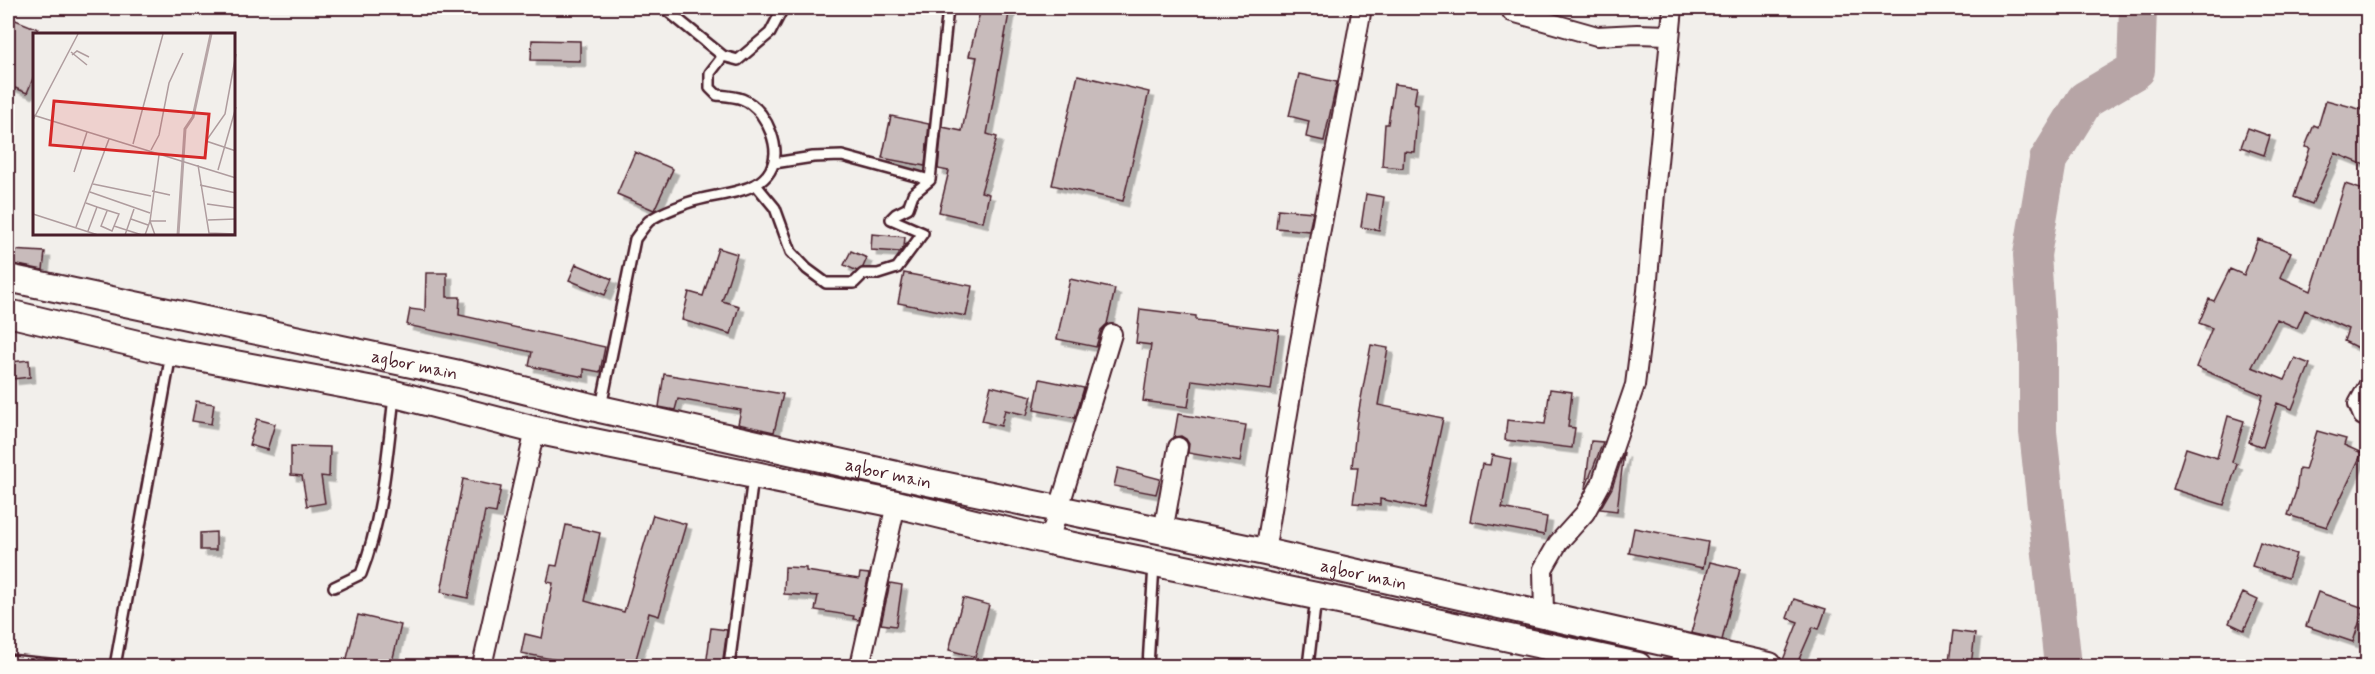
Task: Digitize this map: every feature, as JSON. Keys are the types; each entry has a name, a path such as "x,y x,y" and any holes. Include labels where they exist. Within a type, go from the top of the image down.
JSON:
{"main road":[{"name":"agbor main","path":"8,278 459,375 600,410 1058,510 1265,552 1769,666"},
{"name":"agbor main","path":"8,313 171,352 394,394 536,430 896,504 1049,541 1316,596 1573,656 1638,666"}],"street":[{"path":"1265,552 1299,347 1362,8"},
{"path":"1544,614 1543,569 1558,543 1585,513 1601,484 1635,385 1647,291 1673,8"},
{"path":"1512,12 1597,36 1669,35"},
{"path":"1049,541 1112,334"},
{"path":"2367,387 2358,404 2363,416 2367,418"},
{"path":"482,666 536,430"},
{"path":"1163,532 1178,447"},
{"path":"860,666 896,504"}],"lane":[{"path":"664,8 723,56 738,60 770,33 783,8"},
{"path":"756,185 775,208 791,252 807,269 826,283 854,283 863,274 878,274 897,268 923,233 891,219 908,208 913,194 930,180 948,8"},
{"path":"600,410 635,239 650,221 689,202 724,195 756,185 770,173 774,163 775,143 762,115 742,97 717,95 710,88 710,73 723,56"},
{"path":"774,163 813,157 842,156 930,180"},
{"path":"115,666 171,352"},
{"path":"334,587 361,574 372,547 385,477 394,394"},
{"path":"729,666 753,474"},
{"path":"1148,666 1155,562"},
{"path":"1308,666 1316,596"},
{"path":"8,660 70,666"}],"building":[{"path":"981,8 1010,8 987,134 997,137 981,192 989,194 983,222 939,212 949,171 938,169 942,127 962,131 977,57 969,56"},
{"path":"8,17 38,29 33,33 33,78 27,93 8,85"},
{"path":"532,40 580,41 580,61 531,60"},
{"path":"1299,74 1337,82 1324,141 1306,137 1309,121 1289,116"},
{"path":"1078,75 1149,92 1123,201 1052,185"},
{"path":"1394,84 1417,87 1414,104 1418,105 1414,152 1404,151 1403,168 1382,166 1385,124 1388,124"},
{"path":"2326,100 2367,111 2367,166 2335,153 2312,204 2294,197 2310,148 2305,147 2314,125 2318,127"},
{"path":"891,116 929,124 925,166 882,158"},
{"path":"2248,128 2270,136 2264,155 2241,147"},
{"path":"635,152 673,169 654,210 617,194"},
{"path":"2345,184 2367,191 2367,338 2362,350 2344,341 2348,329 2305,310 2297,328 2277,319 2252,367 2285,380 2295,358 2310,364 2292,409 2277,403 2263,447 2249,442 2263,395 2196,367 2212,328 2199,323 2209,299 2214,301 2230,269 2244,275 2258,239 2291,252 2280,277 2311,291"},
{"path":"1366,194 1384,197 1379,230 1361,227"},
{"path":"1278,209 1313,212 1309,231 1276,228"},
{"path":"872,234 905,237 904,247 900,252 871,250"},
{"path":"718,248 737,254 722,301 739,306 731,334 682,320 689,292 703,296"},
{"path":"9,250 45,252 43,270 8,263"},
{"path":"851,251 867,258 863,267 857,271 844,265"},
{"path":"576,264 612,279 605,295 569,280"},
{"path":"426,273 447,273 447,297 460,297 459,315 605,347 600,372 584,369 584,377 529,366 532,352 407,325 410,309 425,311"},
{"path":"904,273 972,286 966,316 898,303"},
{"path":"1070,279 1115,289 1107,324 1101,330 1096,347 1057,339"},
{"path":"1140,309 1196,316 1196,320 1279,330 1271,390 1192,380 1188,407 1143,401 1151,345 1136,343"},
{"path":"1371,345 1388,348 1378,405 1443,418 1424,508 1380,499 1380,505 1353,503 1358,467 1352,467 1357,420"},
{"path":"29,360 30,377 13,379 11,362"},
{"path":"664,374 783,394 774,432 738,424 741,410 678,399 675,410 659,407"},
{"path":"1040,379 1084,388 1075,418 1034,410"},
{"path":"991,386 1032,396 1027,415 1005,410 1001,426 982,421"},
{"path":"1550,389 1572,392 1568,427 1575,428 1572,448 1505,440 1507,420 1545,424"},
{"path":"196,401 214,404 211,424 192,421"},
{"path":"1178,414 1246,425 1240,462 1188,453 1189,444 1186,439 1181,436 1174,437"},
{"path":"2228,416 2244,421 2232,462 2237,464 2224,505 2173,489 2186,448 2217,458"},
{"path":"257,419 275,424 267,450 249,445"},
{"path":"2317,431 2346,439 2344,445 2362,453 2327,527 2288,515 2296,491 2299,469 2305,470"},
{"path":"1591,441 1603,442 1585,489"},
{"path":"291,446 330,447 329,477 321,476 325,503 307,506 302,476 291,475"},
{"path":"1624,452 1617,511 1600,509 1612,488"},
{"path":"1492,455 1511,459 1502,508 1547,517 1544,535 1470,521 1482,464 1490,465"},
{"path":"1118,468 1160,479 1156,494 1114,486"},
{"path":"463,479 501,487 496,513 485,511 468,598 441,592"},
{"path":"653,515 686,524 659,616 649,613 634,666 587,666 521,653 525,634 542,638 553,583 547,582 551,565 557,566 566,525 600,533 585,601 624,612"},
{"path":"1634,528 1708,542 1703,568 1629,553"},
{"path":"216,532 216,550 200,550 200,533"},
{"path":"2260,542 2296,554 2288,578 2252,566"},
{"path":"1710,562 1740,569 1722,640 1691,633"},
{"path":"785,567 806,568 806,571 859,579 860,573 869,574 859,620 853,619 854,616 815,610 818,596 784,594"},
{"path":"890,583 902,585 896,626 881,624"},
{"path":"2318,592 2364,608 2353,642 2306,626"},
{"path":"2243,593 2258,600 2244,630 2229,623"},
{"path":"963,598 989,605 975,657 949,650"},
{"path":"1794,599 1826,609 1819,629 1813,627 1796,666 1784,666 1783,660 1798,622 1787,618"},
{"path":"358,615 401,625 391,666 345,666"},
{"path":"711,628 727,630 722,666 706,666"},
{"path":"1953,631 1975,634 1971,665 1949,662"}],"waterway":[{"path":"2063,666 2038,432 2038,346 2032,255 2048,160 2085,100 2136,70 2138,8"}]}
